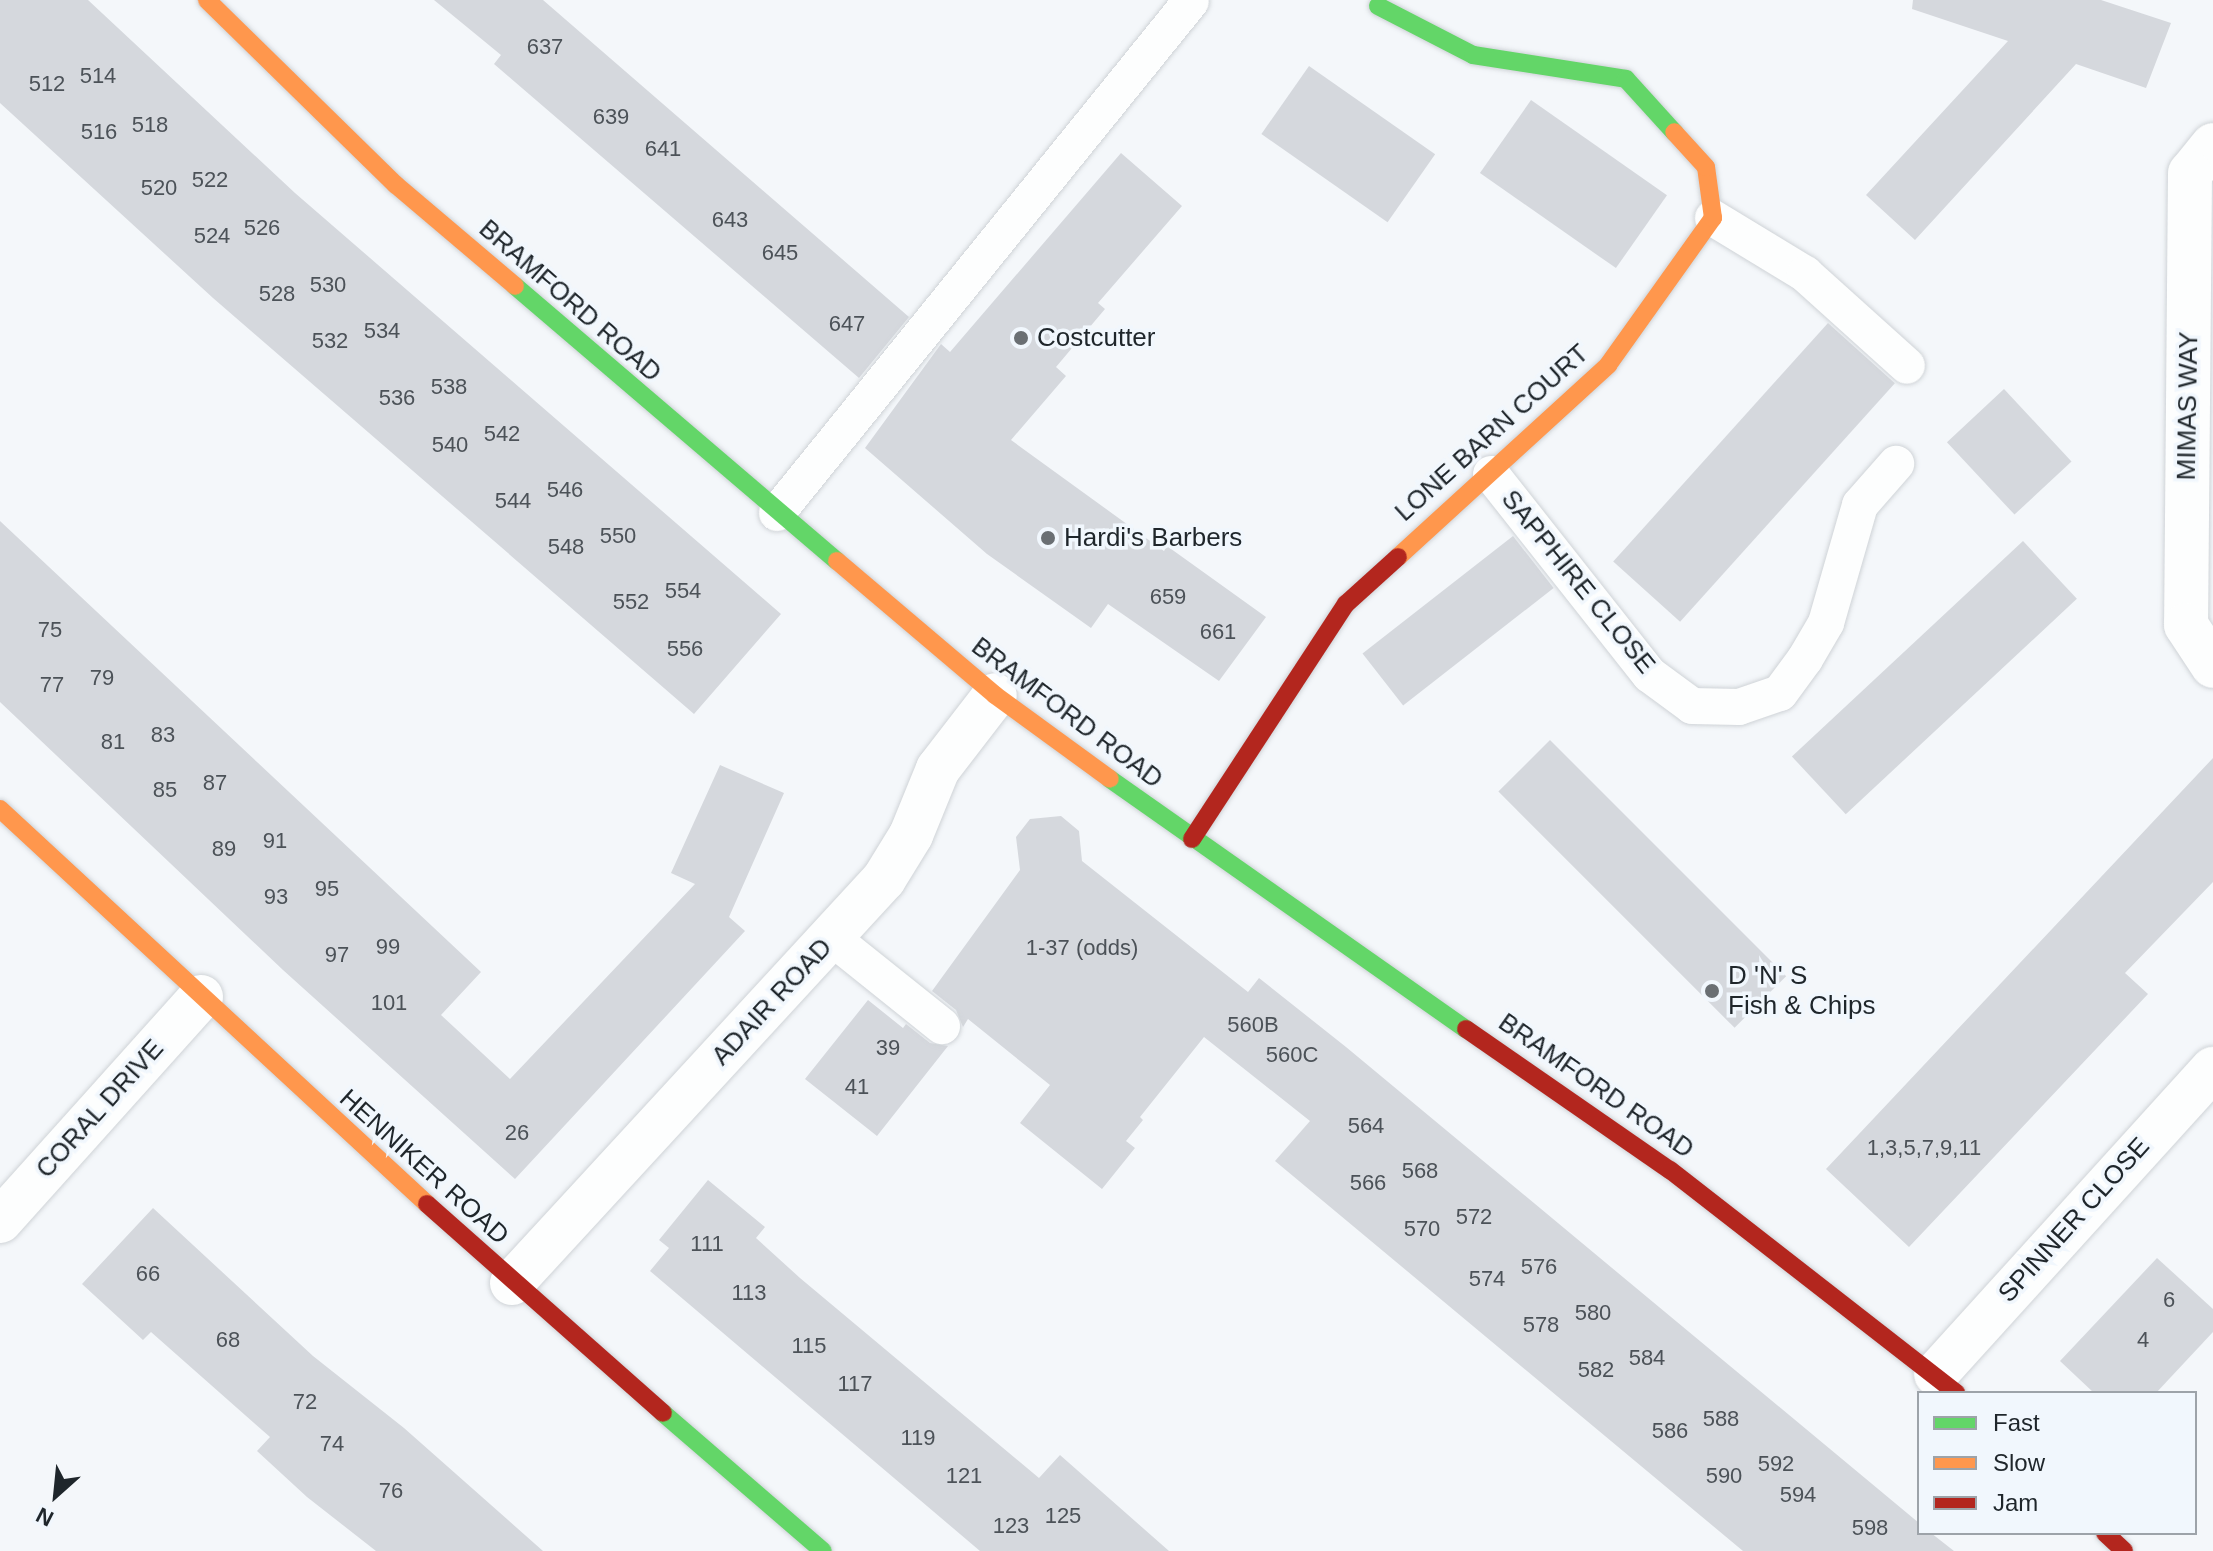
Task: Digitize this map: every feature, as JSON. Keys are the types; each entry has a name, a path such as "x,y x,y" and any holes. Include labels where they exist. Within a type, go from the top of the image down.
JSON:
{"street":[{"name":"BRAMFORD ROAD","path":"207,0 396,185 777,513 995,695 1192,839 1670,1170 1946,1383"},
{"path":"1378,6 1473,55 1626,79 1706,167 1713,218"},
{"name":"MIMAS WAY","path":"2213,145 2190,173 2186,625 2213,666"},
{"name":"LONE BARN COURT","path":"1192,839 1346,604 1608,365 1713,218"},
{"name":"ADAIR ROAD","path":"512,1283 884,879 911,835 938,769 995,695"},
{"name":"HENNIKER ROAD","path":"0,809 512,1283 823,1551"},
{"name":"CORAL DRIVE","path":"0,1221 201,997"},
{"name":"SPINNER CLOSE","path":"1946,1383 2213,1069"},
{"path":"2107,1535 2124,1551"}],"lane":[{"path":"777,513 1191,1"},
{"path":"1713,218 1805,274 1907,366"},
{"name":"SAPPHIRE CLOSE","path":"1491,474 1650,675 1692,706 1739,707 1780,693 1805,659 1826,623 1860,505 1896,464"},
{"path":"832,938 942,1026"}],"building":[{"path":"0,0 88,0 295,193 781,614 694,714 213,298 0,103"},
{"path":"434,0 543,0 909,317 859,378 494,64 501,55"},
{"path":"1913,0 2101,0 2171,23 2146,88 2076,64 1915,240 1866,195 2008,41 1912,9"},
{"path":"1309,66 1435,154 1388,222 1261,134"},
{"path":"1531,100 1667,195 1616,268 1480,173"},
{"path":"1121,153 1182,206 1098,303 1105,309 1056,367 1066,376 1011,440 1164,551 1167,546 1266,617 1219,681 1108,604 1091,628 987,554 865,448 941,344 950,352"},
{"path":"1828,323 1895,383 1680,622 1613,562"},
{"path":"2004,389 2072,461 2014,515 1947,442"},
{"path":"0,521 481,972 441,1015 510,1079 695,884 671,873 720,765 784,793 729,917 745,931 515,1179 283,970 0,702"},
{"path":"1513,536 1554,588 1403,706 1362,654"},
{"path":"2023,541 2077,599 1846,814 1792,757"},
{"path":"1550,740 1786,976 1735,1028 1498,792"},
{"path":"2213,758 2213,882 2125,973 2148,994 1909,1247 1826,1169"},
{"path":"1061,816 1079,831 1082,861 1248,992 1259,978 1917,1521 1917,1535 1934,1535 1954,1551 1743,1551 1275,1161 1310,1121 1204,1037 1140,1117 1143,1120 1126,1141 1135,1148 1102,1189 1020,1123 1050,1085 968,1019 963,1027 956,1010 932,991 1020,870 1016,837 1030,819"},
{"path":"868,1000 903,1028 906,1024 930,1043 948,1046 877,1136 805,1079"},
{"path":"708,1180 765,1227 756,1238 800,1278 1039,1478 1060,1455 1169,1551 980,1551 650,1271 669,1248 659,1240"},
{"path":"153,1208 313,1356 404,1428 543,1551 376,1551 307,1497 257,1451 270,1437 151,1332 143,1340 82,1284"},
{"path":"2157,1258 2213,1309 2213,1332 2158,1391 2092,1391 2060,1361"}],"traffic: fast":[{"path":"1378,6 1473,55 1626,79 1674,132"},
{"path":"515,286 837,561"},
{"path":"1110,779 1466,1029"},
{"path":"663,1413 823,1551"}],"traffic: slow":[{"path":"207,0 396,185 515,286"},
{"path":"1398,557 1608,365 1713,218 1706,167 1674,132"},
{"path":"837,561 995,695 1110,779"},
{"path":"0,809 427,1204"}],"traffic: jam":[{"path":"1192,839 1346,604 1398,557"},
{"path":"1466,1029 1670,1170 1953,1391"},
{"path":"427,1204 663,1413"},
{"path":"2107,1535 2124,1551"}],"place":[{"name":"Costcutter","path":"1021,338"},
{"name":"Hardi's Barbers","path":"1048,538"},
{"name":"D 'N' S Fish & Chips","path":"1712,991"}]}
